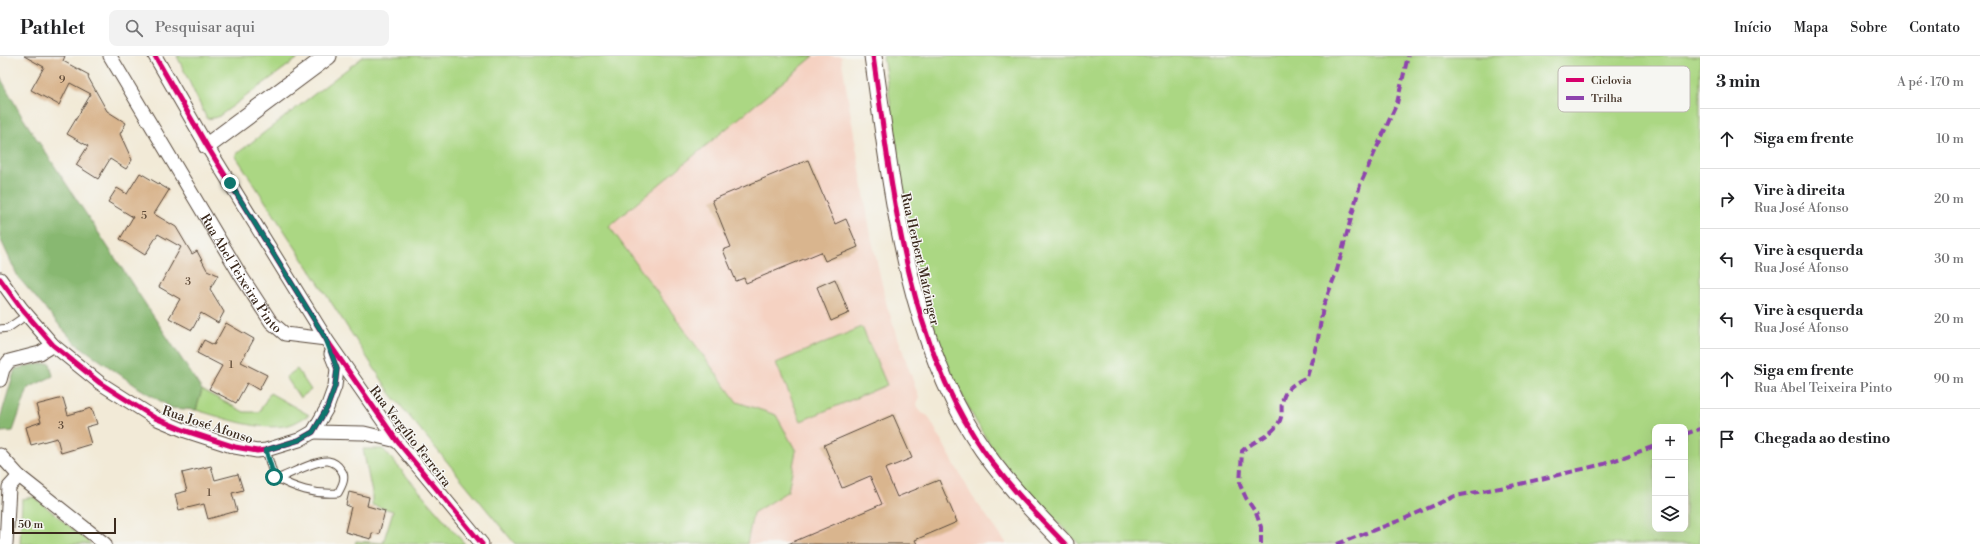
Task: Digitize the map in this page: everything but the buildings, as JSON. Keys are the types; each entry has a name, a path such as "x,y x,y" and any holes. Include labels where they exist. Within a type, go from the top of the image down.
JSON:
{"street":[{"name":"Rua Abel Teixeira Pinto","path":"110,56 241,276 271,322 286,334 326,339"},
{"path":"155,56 207,146 326,339 337,369 335,386 327,408 313,432"},
{"path":"207,146 328,56"},
{"name":"Rua Herbert Matzinger","path":"873,56 897,213 912,281 928,336 952,395 973,435 998,471 1065,544"},
{"name":"Rua José Afonso","path":"0,279 26,315 53,345 100,383 154,418 186,431 235,447 257,451 266,450 299,440 313,432 364,433 397,441"},
{"name":"Rua Vergílio Ferreira","path":"326,339 397,441 482,544"},
{"path":"0,380 5,360 40,353 53,345"},
{"path":"0,455 20,476 105,544"},
{"path":"6,544 4,487 20,476"}],"lane":[{"path":"0,329 8,328 26,315"},
{"path":"266,450 274,477 277,479 288,485 322,495 338,493 343,484 343,473 337,464 329,461 277,479"}],"shaded area":[{"path":"814,56 841,56 871,236 887,306 919,398 917,404 920,412 928,416 972,496 1007,544 747,544 753,513 788,491 776,415 737,402 609,226"}],"green space":[{"path":"177,56 301,56 218,117 207,119"},
{"path":"364,56 814,56 609,226 737,402 776,415 796,451 788,491 753,513 747,544 515,544 391,394 235,155"},
{"path":"883,56 1700,56 1700,544 1079,544 1004,465 968,407 939,345 929,314 914,251"},
{"path":"0,77 21,115 202,390 196,410 172,408 139,388 74,342 18,277 0,238"},
{"path":"862,327 887,385 801,421 776,363"},
{"path":"50,363 53,376 28,388 13,431 0,432 0,419 15,369"},
{"path":"297,369 311,390 300,398 286,377"},
{"path":"202,390 244,412 259,412 270,393 309,415 292,424 278,427 266,427 242,423 196,410"},
{"path":"363,449 383,449 465,544 355,544 356,541 383,543 393,511 372,505 372,493"},
{"path":"34,497 91,544 20,544 22,499"}],"marked path":[{"path":"1261,544 1261,527 1256,513 1246,498 1240,485 1242,451 1275,428 1280,420 1284,395 1292,385 1307,377 1318,339 1323,307 1337,270 1360,185 1397,103 1408,56"},
{"path":"1688,433 1700,429"},
{"path":"1337,544 1406,518 1455,496 1511,486 1604,464 1652,447"}],"cycle path":[{"path":"155,56 207,146 326,339 397,441 482,544"},
{"path":"873,56 904,252 916,301 932,348 951,394 984,451 1016,492 1065,544"},
{"path":"0,279 21,308 53,345 100,383 155,418 186,431 235,447 257,451 266,450 299,440 313,432 327,408 335,386 337,369 331,352"}],"route":[{"path":"230,183 326,339 337,369 335,386 327,408 313,432 299,440 266,450 274,477"}]}
